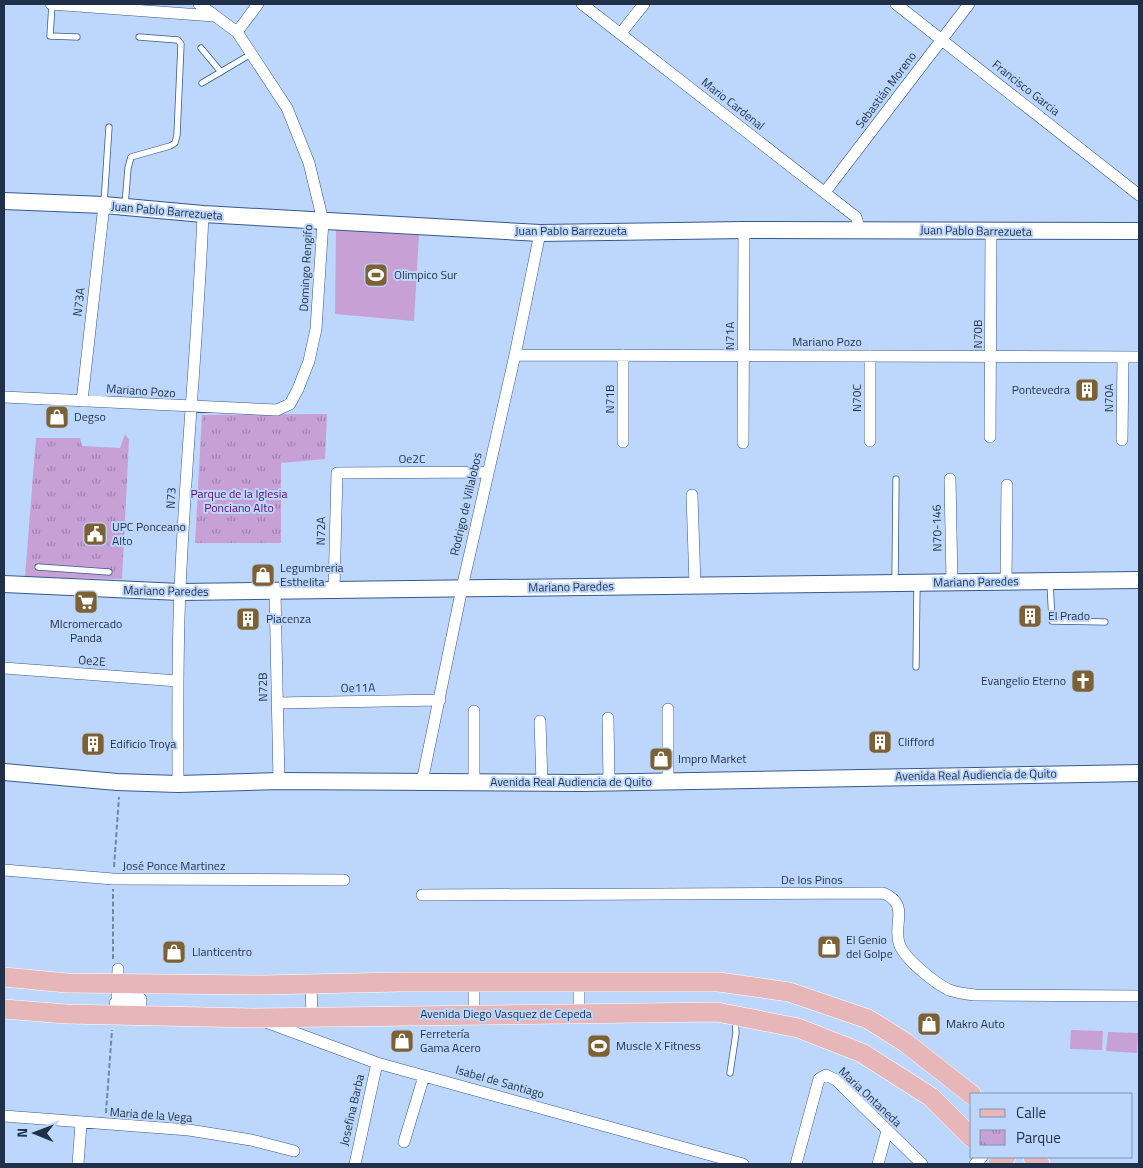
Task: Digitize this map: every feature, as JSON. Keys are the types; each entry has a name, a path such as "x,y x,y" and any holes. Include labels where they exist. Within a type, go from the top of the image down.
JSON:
{"main road":[{"name":"Juan Pablo Barrezueta","path":"4,201 104,205 203,214 540,233 744,230 1139,232"},
{"name":"Mariano Paredes","path":"4,584 180,592 917,583 952,580 1006,582 1139,580"},
{"name":"Avenida Real Audiencia de Quito","path":"4,772 117,782 178,784 279,781 542,783 1139,774"},
{"path":"4,977 66,982 118,976 311,984 719,982 789,992 868,1019 906,1043 970,1093"},
{"name":"Avenida Diego Vasquez de Cepeda","path":"4,1008 113,1016 253,1018 717,1012 798,1028 862,1053 931,1097 970,1136"}],"street":[{"path":"51,4 214,16"},
{"name":"Domingo Rengifo","path":"199,4 237,32 287,108 309,163 323,221 319,303 314,337 298,389 290,404 277,410"},
{"path":"237,32 258,4"},
{"name":"Mario Cardenal","path":"582,4 856,217 860,230"},
{"path":"621,33 644,4"},
{"name":"Francisco Garcia","path":"896,4 1139,195"},
{"name":"Sebastián Moreno","path":"825,192 969,4"},
{"name":"N73A","path":"82,401 104,205"},
{"name":"N73","path":"178,784 180,592 190,408 199,310 203,214"},
{"name":"N71A","path":"743,443 744,230"},
{"name":"N70B","path":"990,437 991,232"},
{"name":"Rodrigo de Villalobos","path":"422,782 462,588 515,355 540,233"},
{"name":"Mariano Pozo","path":"515,355 1139,357"},
{"name":"N71B","path":"623,355 623,442"},
{"name":"N70C","path":"870,356 870,441"},
{"name":"N70A","path":"1122,440 1123,357"},
{"name":"Mariano Pozo","path":"4,397 190,408 277,410"},
{"name":"Oe2C","path":"337,473 488,472"},
{"name":"N72A","path":"334,590 337,473"},
{"name":"N70-146","path":"950,479 952,580"},
{"path":"1006,582 1008,485"},
{"path":"692,495 695,585"},
{"name":"N72B","path":"275,591 279,781"},
{"name":"Oe2E","path":"4,668 178,681"},
{"name":"Oe11A","path":"277,703 440,700"},
{"path":"668,708 668,781"},
{"path":"474,711 474,782"},
{"path":"608,718 609,782"},
{"path":"540,721 542,783"},
{"name":"José Ponce Martinez","path":"4,870 113,879 344,880"},
{"name":"De los Pinos","path":"422,895 883,893 896,901 898,907 898,941 902,951 909,960 947,989 976,995 1139,996"},
{"path":"113,1016 113,1010 141,1010 141,1007 116,1006 116,1003 141,1003 140,999 117,998 118,976"},
{"path":"474,982 474,1014"},
{"path":"579,982 579,1013"},
{"path":"311,984 312,1016"},
{"name":"Isabel de Santiago","path":"253,1018 377,1062 743,1164"},
{"name":"Josefina Barba","path":"354,1164 377,1062"},
{"path":"404,1142 424,1076"},
{"name":"Maria Ontaneda","path":"796,1164 822,1076 831,1076 836,1080 922,1164"},
{"name":"Maria de la Vega","path":"4,1116 81,1124 189,1130 251,1140 294,1151"},
{"path":"78,1164 81,1124"},
{"path":"878,1164 887,1131"}],"lane":[{"path":"51,4 50,36 77,37"},
{"path":"126,207 129,160 135,155 175,143 179,120 180,42 178,40 139,37"},
{"path":"201,48 221,72"},
{"path":"202,83 251,54"},
{"path":"104,205 109,127"},
{"path":"896,478 896,583"},
{"path":"38,568 108,572"},
{"path":"75,588 76,571"},
{"path":"1050,581 1052,621 1104,622"},
{"path":"916,667 917,583"},
{"path":"730,1073 736,1033 735,1016"}],"path":[{"path":"118,976 113,969 112,927 113,879 119,796"},
{"path":"107,1098 111,1045"}],"green space":[{"name":"Olimpico Sur","path":"336,228 419,235 414,321 335,314"},
{"name":"Parque de la Iglesia Ponciano Alto","path":"327,414 325,459 281,463 281,543 195,543 202,415"},
{"path":"125,434 129,440 122,579 25,577 36,438 80,438 82,446 120,448"},
{"path":"1071,1030 1103,1031 1102,1050 1070,1049"},
{"path":"1108,1032 1138,1033 1137,1053 1106,1051"}],"place":[{"name":"Olimpico Sur","path":"376,275"},
{"name":"Pontevedra","path":"1087,390"},
{"name":"Degso","path":"57,417"},
{"name":"UPC Ponceano Alto","path":"95,534"},
{"name":"Legumbreria Esthelita","path":"263,575"},
{"name":"MIcromercado Panda","path":"86,602"},
{"name":"El Prado","path":"1030,616"},
{"name":"Piacenza","path":"248,619"},
{"name":"Evangelio Eterno","path":"1083,681"},
{"name":"Clifford","path":"880,742"},
{"name":"Edificio Troya","path":"93,744"},
{"name":"Impro Market","path":"661,759"},
{"name":"El Genio del Golpe","path":"829,947"},
{"name":"Llanticentro","path":"174,952"},
{"name":"Makro Auto","path":"929,1024"},
{"name":"Ferretería Gama Acero","path":"402,1041"},
{"name":"Muscle X Fitness","path":"599,1046"}]}
